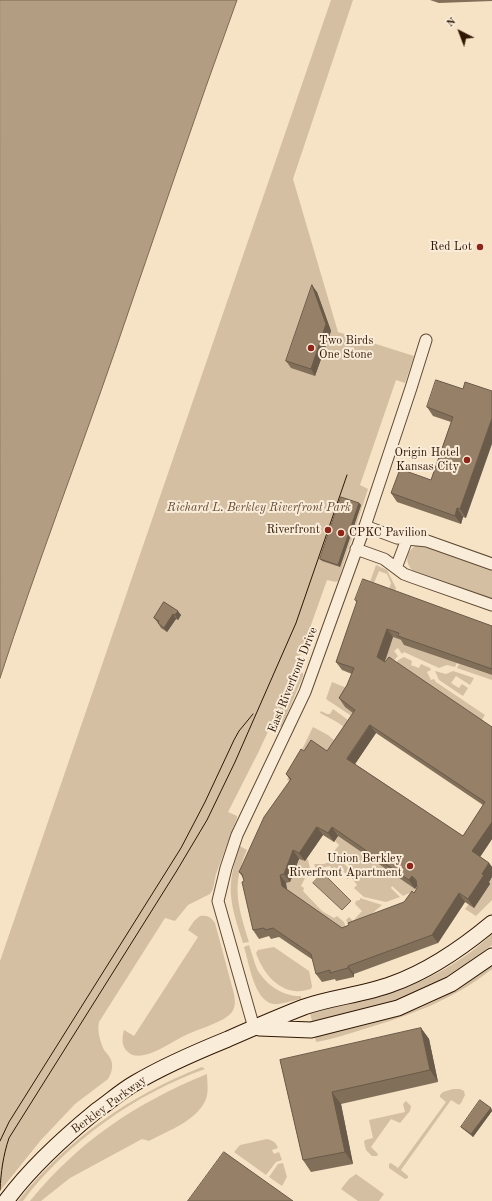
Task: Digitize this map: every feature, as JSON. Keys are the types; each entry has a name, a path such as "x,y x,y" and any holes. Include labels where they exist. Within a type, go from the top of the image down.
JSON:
{"main road":[{"name":"Berkley Parkway","path":"6,1201 38,1163 64,1138 109,1101 133,1084 168,1064 305,1007 392,984 436,964 471,941 492,923"},
{"name":"Berkley Parkway","path":"254,1028 311,1030 398,1008 451,984 492,956"}],"street":[{"name":"East Riverfront Drive","path":"254,1028 218,901 226,868 237,835 304,692 365,526 426,340"},
{"path":"365,526 397,538 427,541 492,564"},
{"path":"396,568 407,539"},
{"path":"356,549 384,559 412,578 492,605"}],"green space":[{"name":"Richard L. Berkley Riverfront Park","path":"331,0 353,0 293,179 338,332 414,356 405,383 396,380 360,485 368,489 338,581 327,580 295,670 303,673 303,676 282,726 280,727 272,723 228,812 237,816 237,818 216,874 213,889 210,894 188,905 175,921 165,918 99,1022 98,1029 100,1040 112,1063 111,1074 108,1079 75,1104 41,1140 0,1191 0,961"},
{"path":"417,545 424,545 492,569 492,600 413,571 407,560 410,550"},
{"path":"376,565 387,570 396,588 395,591 389,589 391,583 387,574 379,571 374,583 370,582"},
{"path":"393,637 457,663 455,667 447,665 439,668 404,652 402,654 398,648 394,651 398,656 392,663 385,659"},
{"path":"404,657 412,661 411,665 419,668 421,664 430,668 431,670 427,672 431,680 434,679 436,682 485,715 480,723 395,666 398,660"},
{"path":"459,664 492,675 492,680 457,668"},
{"path":"435,671 446,674 453,671 474,678 470,685 456,676 451,683 459,688 462,684 468,688 463,696 439,680"},
{"path":"332,682 354,691 361,718 359,721 326,699"},
{"path":"333,709 355,725 344,727 320,713 321,711 330,714"},
{"path":"313,727 328,735 341,746 292,782 287,780"},
{"path":"338,836 415,889 414,891 403,896 392,886 391,888 400,897 386,902 364,897 354,888 357,885 351,877 347,879 347,874 334,867 332,869 330,866 316,869 314,864 324,864 339,859 356,875 358,874 348,864 349,857 346,855 327,860 339,845 335,841"},
{"path":"240,846 247,850 239,874 238,885 239,907 249,942 243,943 232,905 231,895 232,873"},
{"path":"299,859 305,861 307,859 310,868 301,886 304,888 303,891 322,911 334,918 337,916 344,922 349,935 288,895 286,883 290,882"},
{"path":"492,877 492,900 476,916 465,909 469,904 474,907"},
{"path":"360,898 382,905 368,917 348,924 346,920 349,917 353,921 362,911 355,904 356,901 360,900"},
{"path":"200,916 209,917 215,923 234,994 235,1003 232,1012 224,1019 186,1035 157,1051 141,1056 128,1052 123,1045 124,1030 134,1036 198,937 188,930 194,921"},
{"path":"492,934 492,945 445,978 432,985 406,997 382,1005 312,1021 310,1013 384,994 407,987 429,977 451,966"},
{"path":"249,945 260,975 281,992 294,996 301,996 301,999 280,1004 273,1004 261,996 253,980 244,947"},
{"path":"274,947 309,971 312,986 311,989 295,991 281,987 270,978 256,953 258,950"},
{"path":"492,965 492,969 462,990 415,1012 340,1036 316,1042 315,1036 383,1021 406,1014 445,996"},
{"path":"202,1067 205,1069 154,1091 105,1122 60,1159 23,1201 18,1201 57,1158 78,1139 101,1122 150,1091 175,1078"},
{"path":"207,1074 208,1090 206,1099 202,1107 189,1119 149,1141 142,1139 70,1178 41,1201 30,1201 68,1160 110,1126 156,1098"},
{"path":"453,1089 460,1089 464,1091 465,1095 461,1103 459,1105 451,1100 401,1170 408,1176 408,1178 405,1179 389,1168 389,1164 391,1163 398,1168 446,1102 440,1097 440,1095 443,1092"},
{"path":"406,1101 411,1106 410,1111 400,1123 391,1119 371,1147 378,1154 377,1156 372,1156 366,1150 364,1142 365,1140 373,1138 369,1120 405,1112 403,1104"},
{"path":"267,1139 276,1144 278,1148 272,1150 274,1154 279,1152 282,1160 276,1162 266,1175 234,1152 240,1145"},
{"path":"283,1163 287,1177 282,1186 269,1177 278,1164"},
{"path":"356,1174 384,1194 379,1201 358,1201 341,1189 349,1179"}],"shaded area":[{"path":"0,0 237,0 0,678"},
{"path":"323,873 351,901 342,910 313,883"}],"building":[{"path":"312,285 326,324 311,369 286,361"},
{"name":"Origin Hotel Kansas City","path":"436,380 463,389 465,382 492,391 492,418 460,509 457,508 455,516 391,493 400,469 431,480 453,417 427,407"},
{"name":"CPKC Pavilion","path":"341,497 359,503 338,565 320,559"},
{"path":"363,579 492,626 492,669 398,636 399,633 387,629 377,657 385,662 389,657 492,727 492,822 472,851 489,863 482,874 484,875 468,899 459,893 432,935 348,966 348,968 330,973 330,970 316,974 311,954 273,928 253,930 242,882 244,881 242,874 239,872 264,817 291,779 286,774 301,749 304,751 311,740 327,751 355,710 339,698 347,685 354,668 336,662 357,601 355,600","holes":["370,725 485,802 463,836 347,759","317,827 328,833 332,827 409,880 412,876 416,880 417,888 414,893 412,891 404,902 348,923 349,925 342,928 282,886 280,875 284,874 293,850 299,853"]},
{"path":"164,602 178,611 175,615 173,614 164,628 158,623 159,621 154,618"},
{"path":"421,1028 430,1070 332,1092 345,1152 303,1160 280,1060"},
{"path":"480,1100 491,1108 471,1134 461,1127"},
{"path":"224,1152 293,1201 188,1201"}],"tram line":[{"path":"0,1190 5,1151 9,1138 207,820 235,762 296,623 347,475"},
{"path":"0,1141 9,1122 181,848 205,802 234,740 239,731 253,714"}],"place":[{"name":"Red Lot","path":"480,247"},
{"name":"Two Birds One Stone","path":"311,348"},
{"name":"Origin Hotel Kansas City","path":"467,460"},
{"name":"Riverfront","path":"328,530"},
{"name":"CPKC Pavilion","path":"341,533"},
{"name":"Union Berkley Riverfront Apartment","path":"410,866"}]}
